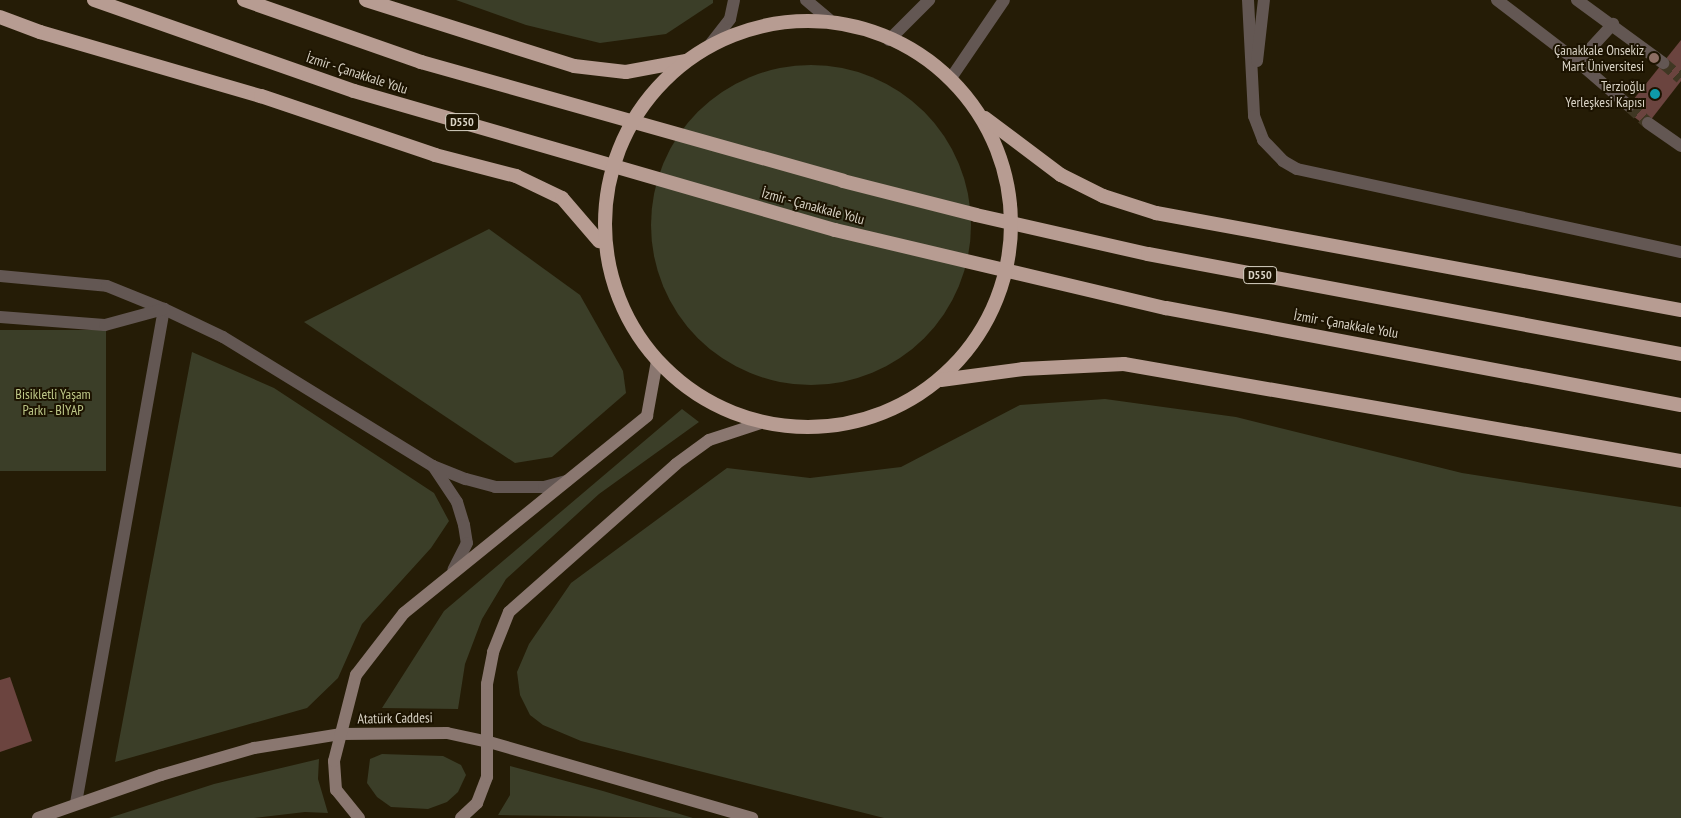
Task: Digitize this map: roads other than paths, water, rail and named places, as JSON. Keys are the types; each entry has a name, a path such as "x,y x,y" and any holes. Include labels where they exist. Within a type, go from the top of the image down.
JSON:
{"highway":[{"name":"İzmir - Çanakkale Yolu","path":"94,0 354,91 835,230 1166,308 1681,406"},
{"name":"D550","path":"244,0 421,62 843,182 976,215 1148,254 1681,354"},
{"path":"366,0 574,66 626,72 686,61"},
{"path":"0,17 40,32 261,96 435,155 516,176 562,198 599,241 612,284 632,326 657,361 704,400 761,423 825,428 887,413 941,380 980,334 1005,279 1012,220 1002,160 984,117"},
{"path":"599,241 614,162 642,106 686,61 709,46 755,27 829,19 889,40 924,56 951,78 984,117 1061,175 1103,196 1156,212 1681,310"},
{"path":"941,380 1023,369 1124,364 1681,461"}],"main road":[{"path":"359,818 336,790 334,761 356,675 404,613 453,570 647,416 657,361"},
{"path":"461,818 477,803 488,777 487,684 493,652 509,612 676,464 709,440 761,423"},
{"name":"Atatürk Caddesi","path":"38,818 76,803 254,748 340,734 448,733 489,742 752,818"}],"street":[{"path":"709,46 730,19 734,0"},
{"path":"806,0 829,19"},
{"path":"889,40 929,0"},
{"path":"951,78 1004,0"},
{"path":"1248,0 1253,103 1263,140 1283,162 1297,169 1681,252"},
{"path":"1253,103 1264,0"},
{"path":"1497,0 1578,62 1629,106"},
{"path":"1577,0 1612,24 1663,64"},
{"path":"1578,62 1612,24"},
{"path":"1648,123 1681,146"},
{"path":"0,276 107,286 164,309 224,337 433,466 495,487 544,487 567,481"},
{"path":"0,317 105,325 164,309"},
{"path":"76,803 164,309"},
{"path":"433,466 457,502 466,534 467,543 453,570"}],"tunnel":[{"path":"1663,63 1681,78"},
{"path":"1629,106 1648,123"}],"place":[{"name":"Çanakkale Onsekiz Mart Üniversitesi","path":"1654,58"},
{"name":"Terzioğlu Yerleşkesi Kapısı","path":"1655,94"}],"park label":[{"name":"Bisikletli Yaşam Parkı - BİYAP","path":"53,402"}]}
